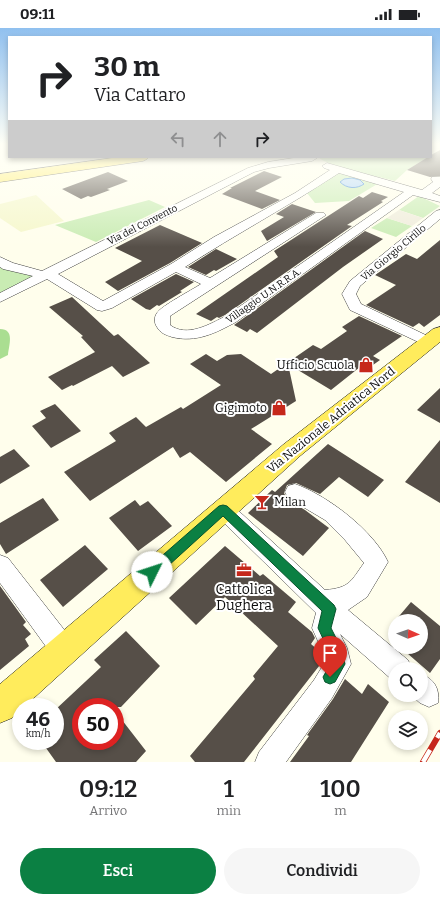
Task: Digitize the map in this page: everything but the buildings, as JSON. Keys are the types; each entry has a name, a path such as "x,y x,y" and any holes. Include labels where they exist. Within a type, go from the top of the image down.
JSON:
{"main road":[{"name":"Via Nazionale Adriatica Nord","path":"0,706 223,509 325,423 434,338"}],"street":[{"name":"Via del Convento","path":"0,298 235,178"},
{"path":"0,261 8,266 45,274 102,307 176,267 218,240 299,195 324,178"},
{"path":"370,178 440,199"},
{"path":"418,192 439,183 436,179"},
{"name":"Villaggio U.N.R.R.A.","path":"320,215 163,314 161,319 162,325 165,329 177,334 196,334 205,332 231,319 418,192"},
{"name":"Via Giorgio Cirillo","path":"434,338 355,306 349,294 355,284 440,213"},
{"path":"176,267 211,284"},
{"path":"295,492 332,514 352,533 377,562 359,589 344,600 325,606"},
{"path":"223,509 325,606 391,662"},
{"path":"0,565 64,650"},
{"path":"269,762 323,689 338,664 334,648 324,628 325,606"}],"green space":[{"path":"328,178 363,178 379,183 349,201 315,203 307,193"},
{"path":"384,178 398,178 395,181"},
{"path":"36,195 64,221 21,232 0,218 0,204"},
{"path":"419,196 440,206 423,218 399,210"},
{"path":"149,200 165,207 96,242 55,225"},
{"path":"387,218 412,226 396,237 371,228"},
{"path":"0,263 36,275 0,293"},
{"path":"0,329 8,332 10,342 8,355 0,359"}],"shaded area":[{"path":"399,210 423,218 412,226 387,218"}],"water":[{"path":"353,178 360,180 364,184 352,188 340,182 344,179"}],"railway":[{"path":"423,762 440,733"}],"place":[{"name":"Ufficio Scuola","path":"366,365"},
{"name":"Gigimoto","path":"279,408"},
{"name":"Milan","path":"262,502"},
{"name":"Cattolica Dughera","path":"244,570"}],"route":[{"path":"152,572 208,524 223,509 329,609 324,628 334,648 338,664 330,677"}]}
